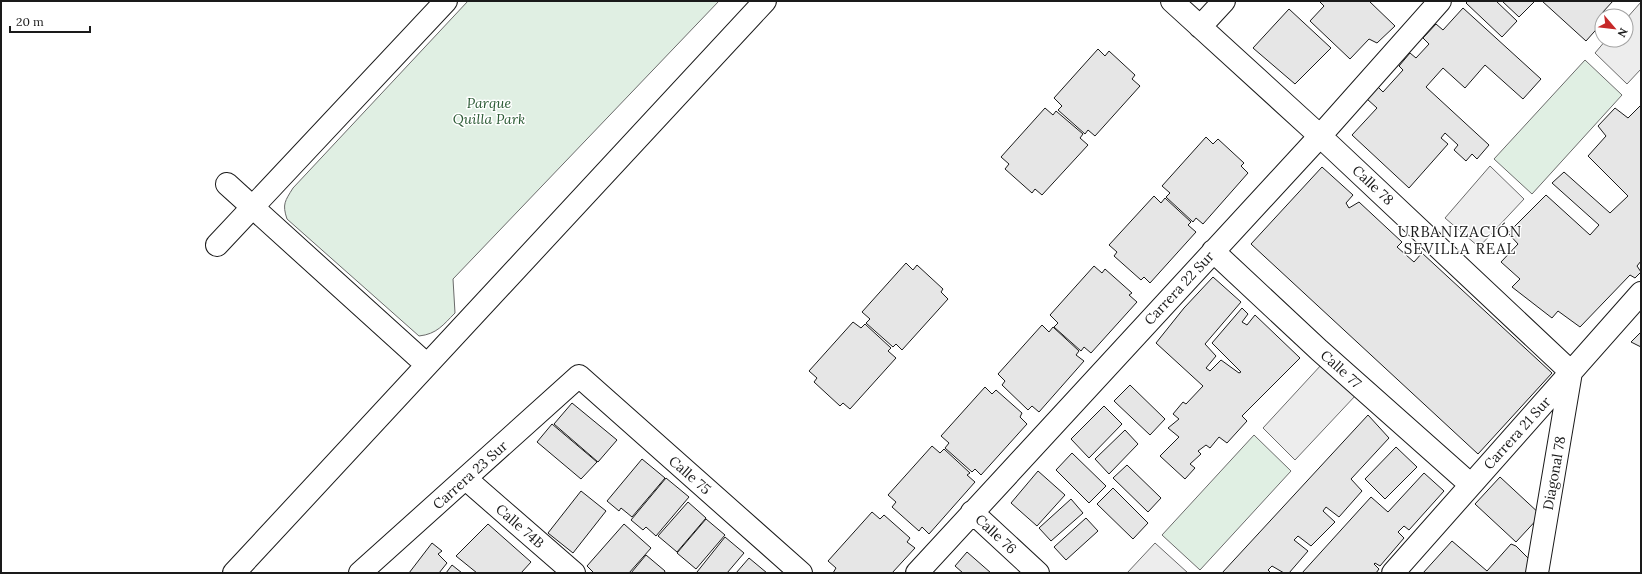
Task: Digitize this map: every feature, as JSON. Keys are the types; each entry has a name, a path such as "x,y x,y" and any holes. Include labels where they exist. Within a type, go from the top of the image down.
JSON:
{"street":[{"path":"217,245 446,1"},
{"path":"234,573 765,1"},
{"name":"Calle 78","path":"1172,1 1320,136 1571,372"},
{"path":"1200,27 1224,1"},
{"name":"Carrera 22 Sur","path":"917,573 1320,136 1440,1"},
{"path":"227,184 427,365"},
{"name":"Calle 77","path":"1213,251 1319,350 1470,486"},
{"name":"Carrera 21 Sur","path":"1393,573 1641,293"},
{"name":"Diagonal 78","path":"1537,573 1571,372"},
{"name":"Carrera 23 Sur","path":"361,573 579,376"},
{"name":"Calle 75","path":"579,376 801,573"},
{"name":"Calle 74B","path":"466,479 574,573"},
{"name":"Calle 76","path":"972,512 1038,573"}],"green space":[{"name":"Parque Quilla Park","path":"468,1 719,1 453,279 455,313 435,331 419,336 287,219 285,203 293,188"},
{"path":"1585,60 1622,95 1532,194 1494,159"},
{"path":"1254,435 1291,471 1200,570 1162,535"}],"shaded area":[{"path":"1641,2 1641,69 1627,84 1595,53 1599,48 1634,48 1634,10"},
{"path":"1490,166 1524,199 1479,247 1445,218"},
{"path":"1322,364 1356,395 1295,460 1263,428"},
{"path":"1155,543 1188,573 1127,573"}],"building":[{"path":"1319,1 1369,1 1395,26 1377,43 1369,39 1350,59 1310,21 1324,6"},
{"path":"1468,1 1496,1 1517,21 1502,37 1466,3"},
{"path":"1502,1 1535,1 1519,17"},
{"path":"1542,1 1613,1 1607,8 1594,8 1594,32 1586,41"},
{"path":"1463,8 1541,79 1523,99 1485,65 1465,88 1443,68 1426,87 1489,145 1477,159 1472,154 1466,161 1454,150 1458,145 1445,133 1441,138 1448,144 1409,188 1352,135 1377,108 1367,99 1378,87 1383,92 1403,70 1399,66 1410,53 1416,58 1429,44 1423,38 1436,24 1443,30"},
{"path":"1289,9 1331,48 1295,84 1253,48"},
{"path":"1098,49 1105,56 1109,51 1135,75 1132,79 1140,86 1095,136 1088,130 1085,134 1058,110 1062,106 1054,98"},
{"path":"1641,105 1641,261 1637,266 1641,272 1635,278 1630,275 1580,327 1558,311 1552,318 1512,287 1520,279 1501,262 1518,244 1508,233 1546,195 1590,235 1599,225 1552,183 1564,172 1610,213 1628,196 1588,156 1606,136 1598,126 1615,108 1628,118"},
{"path":"1045,108 1053,115 1056,111 1083,134 1080,138 1088,145 1042,195 1035,189 1032,193 1005,169 1009,164 1001,157"},
{"path":"1206,137 1213,144 1218,139 1244,163 1241,166 1248,173 1203,224 1196,218 1193,222 1166,197 1170,193 1162,186"},
{"path":"1322,167 1353,195 1346,203 1349,208 1359,202 1402,242 1397,247 1414,262 1422,253 1552,373 1478,454 1251,244"},
{"path":"1154,196 1161,203 1165,198 1191,222 1188,225 1196,232 1150,283 1144,277 1141,280 1114,256 1117,252 1109,245"},
{"path":"906,263 913,270 917,265 943,289 941,292 948,299 902,350 896,344 893,347 866,323 870,319 862,312"},
{"path":"1094,266 1102,273 1105,269 1132,293 1129,295 1137,302 1091,353 1084,347 1081,351 1054,327 1058,323 1050,315"},
{"path":"1213,277 1241,302 1205,344 1216,356 1206,368 1210,371 1221,360 1239,373 1241,372 1212,343 1242,308 1248,314 1242,322 1247,325 1255,315 1300,358 1242,416 1247,421 1227,443 1219,437 1210,448 1206,445 1198,451 1201,454 1190,464 1195,468 1185,479 1160,456 1179,437 1168,428 1179,419 1173,414 1183,402 1186,404 1203,386 1156,343 1184,308"},
{"path":"853,322 861,328 865,324 891,348 888,351 896,358 850,409 843,403 840,406 814,382 817,378 809,371"},
{"path":"1042,325 1049,332 1053,327 1079,351 1076,355 1084,361 1039,412 1032,406 1028,410 1002,385 1005,381 998,374"},
{"path":"1641,332 1641,347 1631,342"},
{"path":"1130,385 1165,419 1150,435 1114,401"},
{"path":"985,387 992,394 996,390 1022,413 1020,417 1027,424 981,475 975,469 972,472 945,448 949,443 941,436"},
{"path":"572,403 617,440 598,462 554,424"},
{"path":"1104,406 1122,424 1089,458 1071,439"},
{"path":"1368,415 1389,438 1351,479 1362,491 1339,517 1326,507 1323,511 1335,522 1311,546 1298,536 1294,540 1308,551 1289,573 1284,573 1272,566 1268,570 1271,573 1222,573"},
{"path":"552,424 597,462 581,479 537,442"},
{"path":"1125,430 1138,444 1109,474 1095,459"},
{"path":"932,446 940,453 944,449 970,473 967,475 975,482 929,534 922,527 919,531 892,507 896,502 888,495"},
{"path":"1396,447 1417,467 1385,499 1365,479"},
{"path":"1072,453 1106,486 1089,503 1056,470"},
{"path":"642,459 665,478 632,517 621,508 619,511 607,501"},
{"path":"1127,465 1161,498 1148,512 1113,478"},
{"path":"1038,471 1065,495 1037,526 1011,503"},
{"path":"1424,473 1444,491 1409,530 1404,526 1398,532 1404,538 1380,566 1375,563 1374,564 1379,569 1376,573 1302,573 1371,497 1388,512"},
{"path":"1500,477 1541,515 1516,542 1475,504"},
{"path":"666,478 689,497 656,536 646,527 643,530 631,520"},
{"path":"1113,488 1148,523 1133,539 1097,504"},
{"path":"581,491 606,511 573,553 548,533"},
{"path":"1071,499 1083,513 1051,541 1039,528"},
{"path":"688,502 706,518 677,552 658,536"},
{"path":"872,512 880,519 884,515 910,538 907,542 915,548 892,573 833,573 836,568 828,561"},
{"path":"1086,518 1098,531 1066,560 1054,547"},
{"path":"706,519 725,535 696,569 677,553"},
{"path":"488,524 531,562 521,573 477,573 456,556"},
{"path":"624,524 651,548 629,573 594,573 587,566"},
{"path":"725,537 744,553 727,573 698,573 697,572"},
{"path":"1452,541 1487,571 1511,544 1516,546 1535,565 1527,573 1423,573"},
{"path":"432,543 442,551 438,554 447,563 439,573 409,573"},
{"path":"967,552 991,573 963,573 955,566"},
{"path":"646,555 665,571 664,573 631,573"},
{"path":"749,558 767,573 736,573"},
{"path":"452,565 462,573 446,573"}],"district":[{"name":"URBANIZACIÓN SEVILLA REAL","path":"1460,240"}]}
